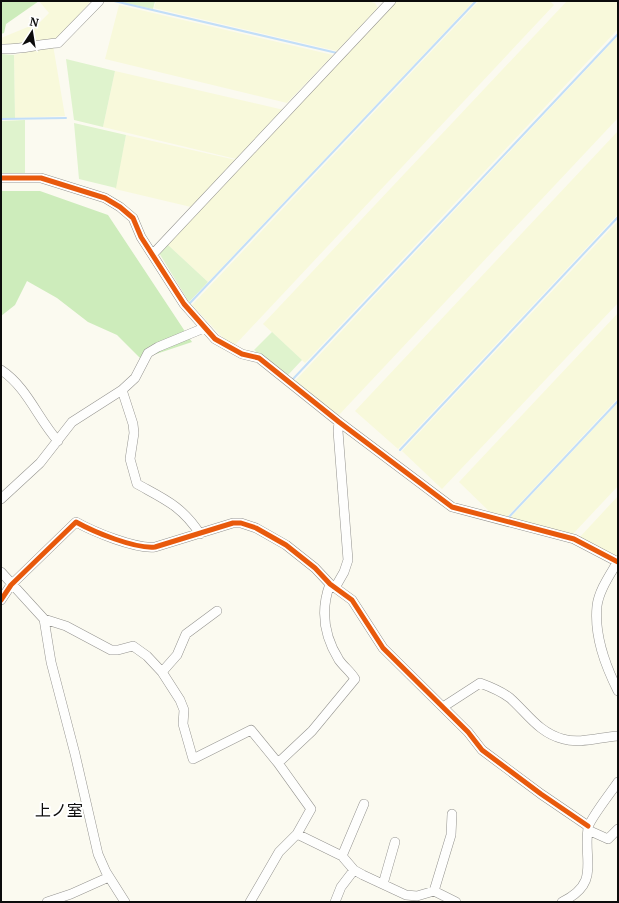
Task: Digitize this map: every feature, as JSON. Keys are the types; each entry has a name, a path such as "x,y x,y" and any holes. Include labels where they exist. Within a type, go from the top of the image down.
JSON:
{"street":[{"path":"1,49 10,50 39,44 58,43 99,1"},
{"path":"153,254 391,1"},
{"path":"1,178 40,178 105,198 120,207 133,218 141,237 184,304 215,339 234,350 259,358 339,422 452,508 574,540 618,562 603,589 597,605 601,652 607,670 618,691"},
{"path":"1,499 40,462 72,422 122,390 135,378 148,353 158,347 204,328"},
{"path":"1,370 19,387 34,406 48,430 58,441"},
{"path":"122,390 133,424 134,433 130,459 137,484 177,507 190,518 200,534"},
{"path":"278,763 312,731 355,679 340,662 326,631 324,609 325,598 333,585 344,572 348,560 338,431 339,422"},
{"path":"1,600 11,585 76,522 127,543 145,548 155,548 241,523 256,528 286,545 352,600 383,648 444,707 468,732 482,750 588,828 608,838 618,830"},
{"path":"1,572 11,585 44,619 66,626 111,650 118,650 132,646 147,656 162,672 180,700 184,710 183,724 193,759 251,730 278,763 311,809 297,834 279,852 250,902"},
{"path":"162,672 177,655 186,634 217,612"},
{"path":"44,619 51,662 75,754 98,854 109,877 125,902"},
{"path":"444,707 480,683 498,690 510,698 536,726 562,739 581,740 618,736"},
{"path":"562,902 581,890 588,876 588,828 618,782"},
{"path":"342,856 364,804"},
{"path":"434,891 451,835 452,814"},
{"path":"297,834 342,856 354,870 406,895 417,896 434,891 456,902"},
{"path":"382,884 395,842"},
{"path":"335,902 341,887 354,870"},
{"path":"48,902 109,877"}],"green space":[{"path":"1,1 39,1 6,24 4,33 1,34"},
{"path":"39,1 91,1 59,38 1,47 1,38 40,22 49,13"},
{"path":"116,1 155,1 153,9"},
{"path":"156,1 367,1 375,3 378,8 337,51 154,8"},
{"path":"396,1 474,1 208,282 167,244"},
{"path":"479,1 550,1 554,5 235,345 223,338 192,305"},
{"path":"567,1 618,1 618,29 305,363 263,324"},
{"path":"119,5 333,55 287,103 105,59"},
{"path":"618,36 618,118 338,416 295,381"},
{"path":"53,45 65,116 15,118 14,55"},
{"path":"1,54 14,55 15,118 1,119"},
{"path":"66,59 115,71 103,127 74,120"},
{"path":"115,71 284,110 236,159 103,127"},
{"path":"25,120 25,175 1,174 1,121"},
{"path":"74,123 126,135 116,188 79,179"},
{"path":"618,131 618,214 398,449 355,411"},
{"path":"126,135 236,160 191,207 115,189"},
{"path":"1,191 40,191 108,215 192,342 141,359 117,335 88,322 57,298 27,281 15,305 1,316"},
{"path":"618,221 618,303 442,489 402,451"},
{"path":"167,244 208,282 189,302 159,253"},
{"path":"618,313 618,398 506,518 493,515 459,482"},
{"path":"272,332 302,360 287,376 254,350"},
{"path":"618,403 618,486 572,535 509,519"},
{"path":"618,496 618,558 579,538"}],"waterway":[{"path":"114,1 337,53"},
{"path":"190,303 476,1"},
{"path":"293,379 618,34"},
{"path":"1,119 66,118"},
{"path":"400,450 618,217"},
{"path":"508,518 618,401"}],"cycle path":[{"path":"1,178 41,178 105,198 120,207 133,218 141,237 184,304 215,339 242,354 259,358 339,422 452,507 574,539 618,562"},
{"path":"1,600 11,585 76,522 126,543 147,547 155,547 233,523 241,523 256,528 286,545 315,568 330,584 352,600 383,648 468,732 482,750 541,794 588,826"}],"district":[{"name":"上ノ室","path":"59,810"}]}
